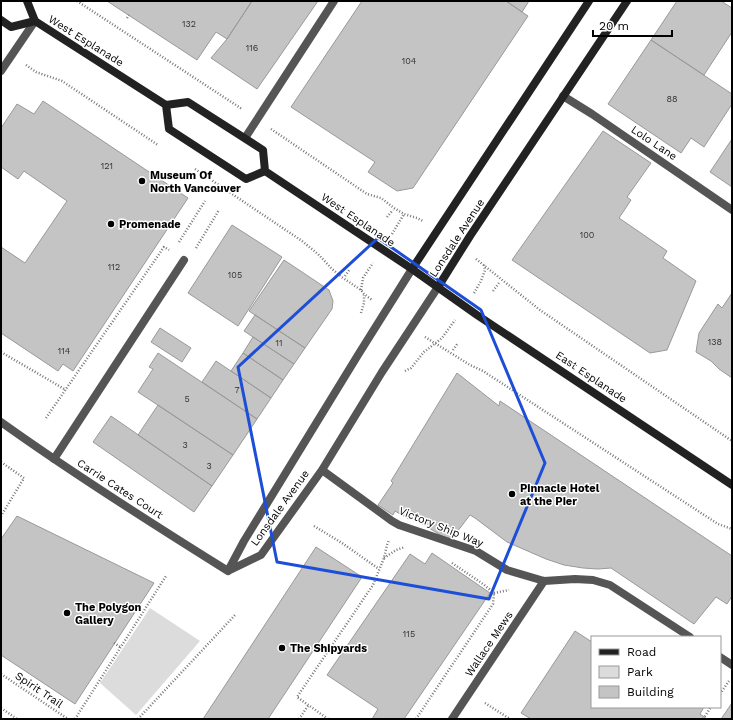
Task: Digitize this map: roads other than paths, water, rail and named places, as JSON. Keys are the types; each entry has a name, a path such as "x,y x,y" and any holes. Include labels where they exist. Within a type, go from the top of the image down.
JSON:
{"main road":[{"name":"West Esplanade","path":"27,1 35,21 166,105"},
{"name":"Lonsdale Avenue","path":"412,269 589,1"},
{"name":"Lonsdale Avenue","path":"438,287 466,242 627,1"},
{"name":"West Esplanade","path":"1,20 11,27 35,21"},
{"path":"188,102 245,138 263,150 265,171 246,179 169,129 166,105 188,102"},
{"name":"West Esplanade","path":"265,171 438,287"},
{"name":"East Esplanade","path":"438,287 732,485"}],"street":[{"path":"245,138 334,1"},
{"path":"1,71 35,21"},
{"name":"Lolo Lane","path":"563,96 592,114 732,210"},
{"path":"54,459 184,260"},
{"name":"Lonsdale Avenue","path":"228,571 252,528 412,269"},
{"name":"Lonsdale Avenue","path":"228,571 261,555 322,470 382,372 438,287"},
{"name":"Carrie Cates Court","path":"1,422 136,514 228,571"},
{"name":"Victory Ship Way","path":"322,470 399,525 476,551 507,570 544,581 575,579 593,580 610,585 688,636"},
{"name":"Wallace Mews","path":"452,719 544,581"},
{"path":"721,658 732,665"}],"place":[{"name":"Museum Of North Vancouver","path":"142,181"},
{"name":"Promenade","path":"111,224"},
{"name":"Pinnacle Hotel at the Pier","path":"512,494"},
{"name":"The Polygon Gallery","path":"67,613"},
{"name":"The Shipyards","path":"282,648"}]}
